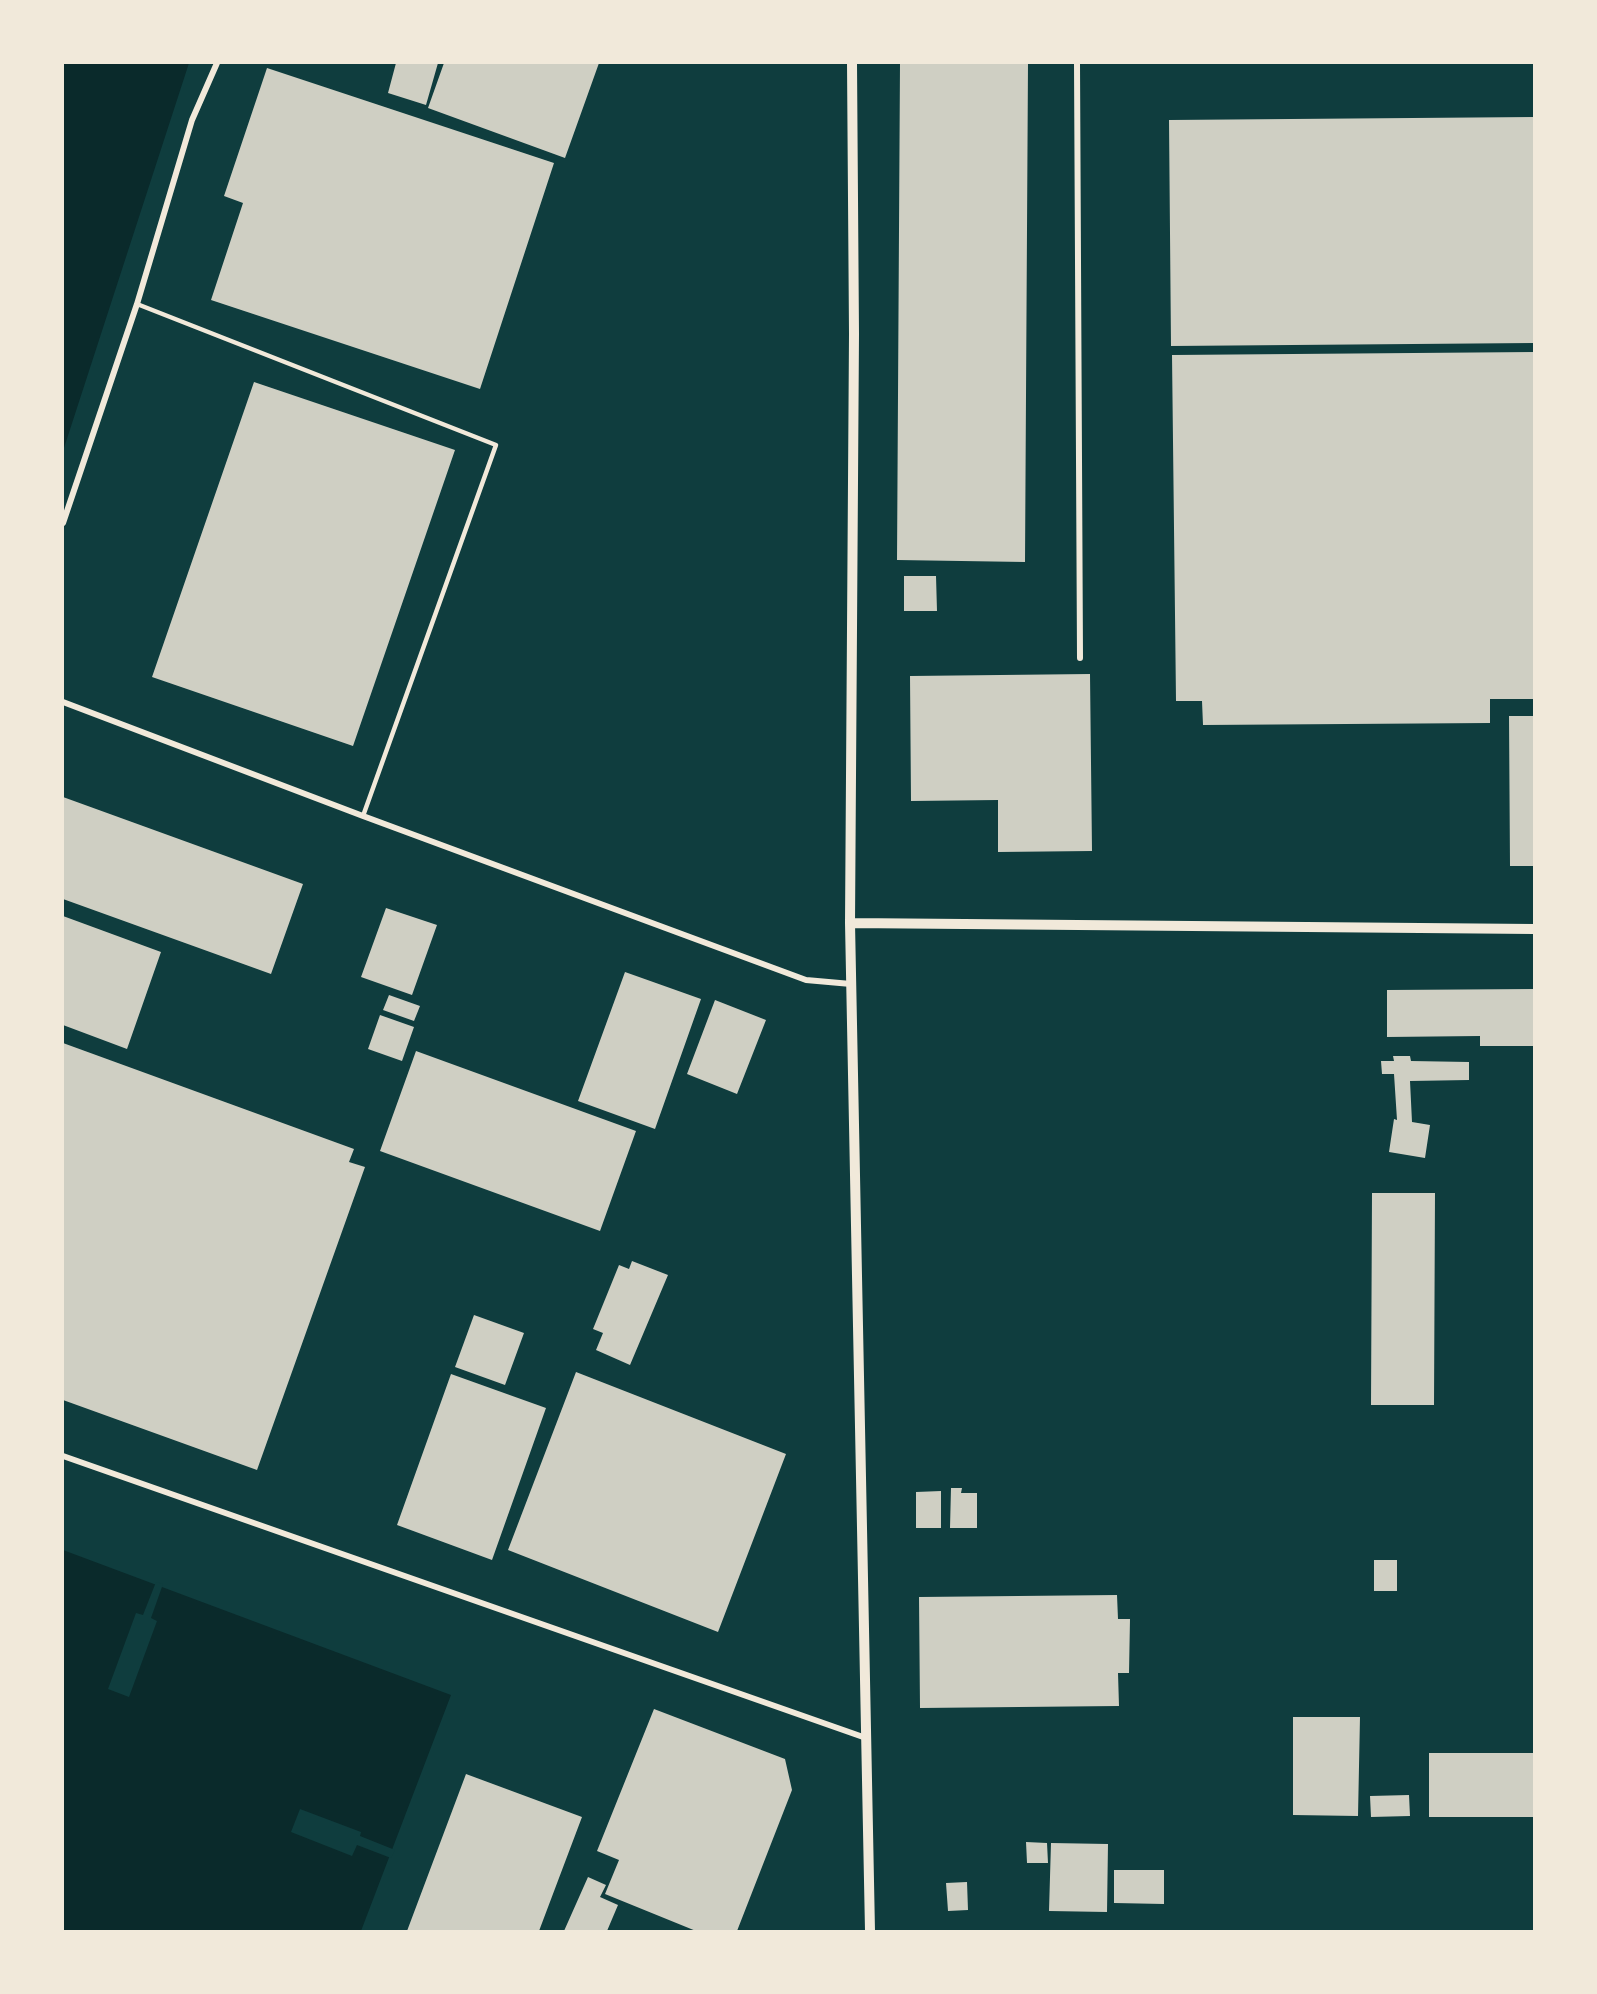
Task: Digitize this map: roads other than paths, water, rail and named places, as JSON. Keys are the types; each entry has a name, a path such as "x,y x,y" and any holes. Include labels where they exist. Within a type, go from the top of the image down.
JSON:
{"street":[{"path":"63,523 137,304 192,120 217,63"},
{"path":"852,63 854,346 850,923 870,1931"},
{"path":"1077,63 1080,658"},
{"path":"63,702 806,980 851,984"},
{"path":"850,923 1534,929"},
{"path":"63,1456 866,1738"}],"lane":[{"path":"137,304 496,445 363,816"}],"water":[{"path":"63,63 189,63 63,451"},
{"path":"63,1550 451,1695 361,1931 63,1931"}]}
